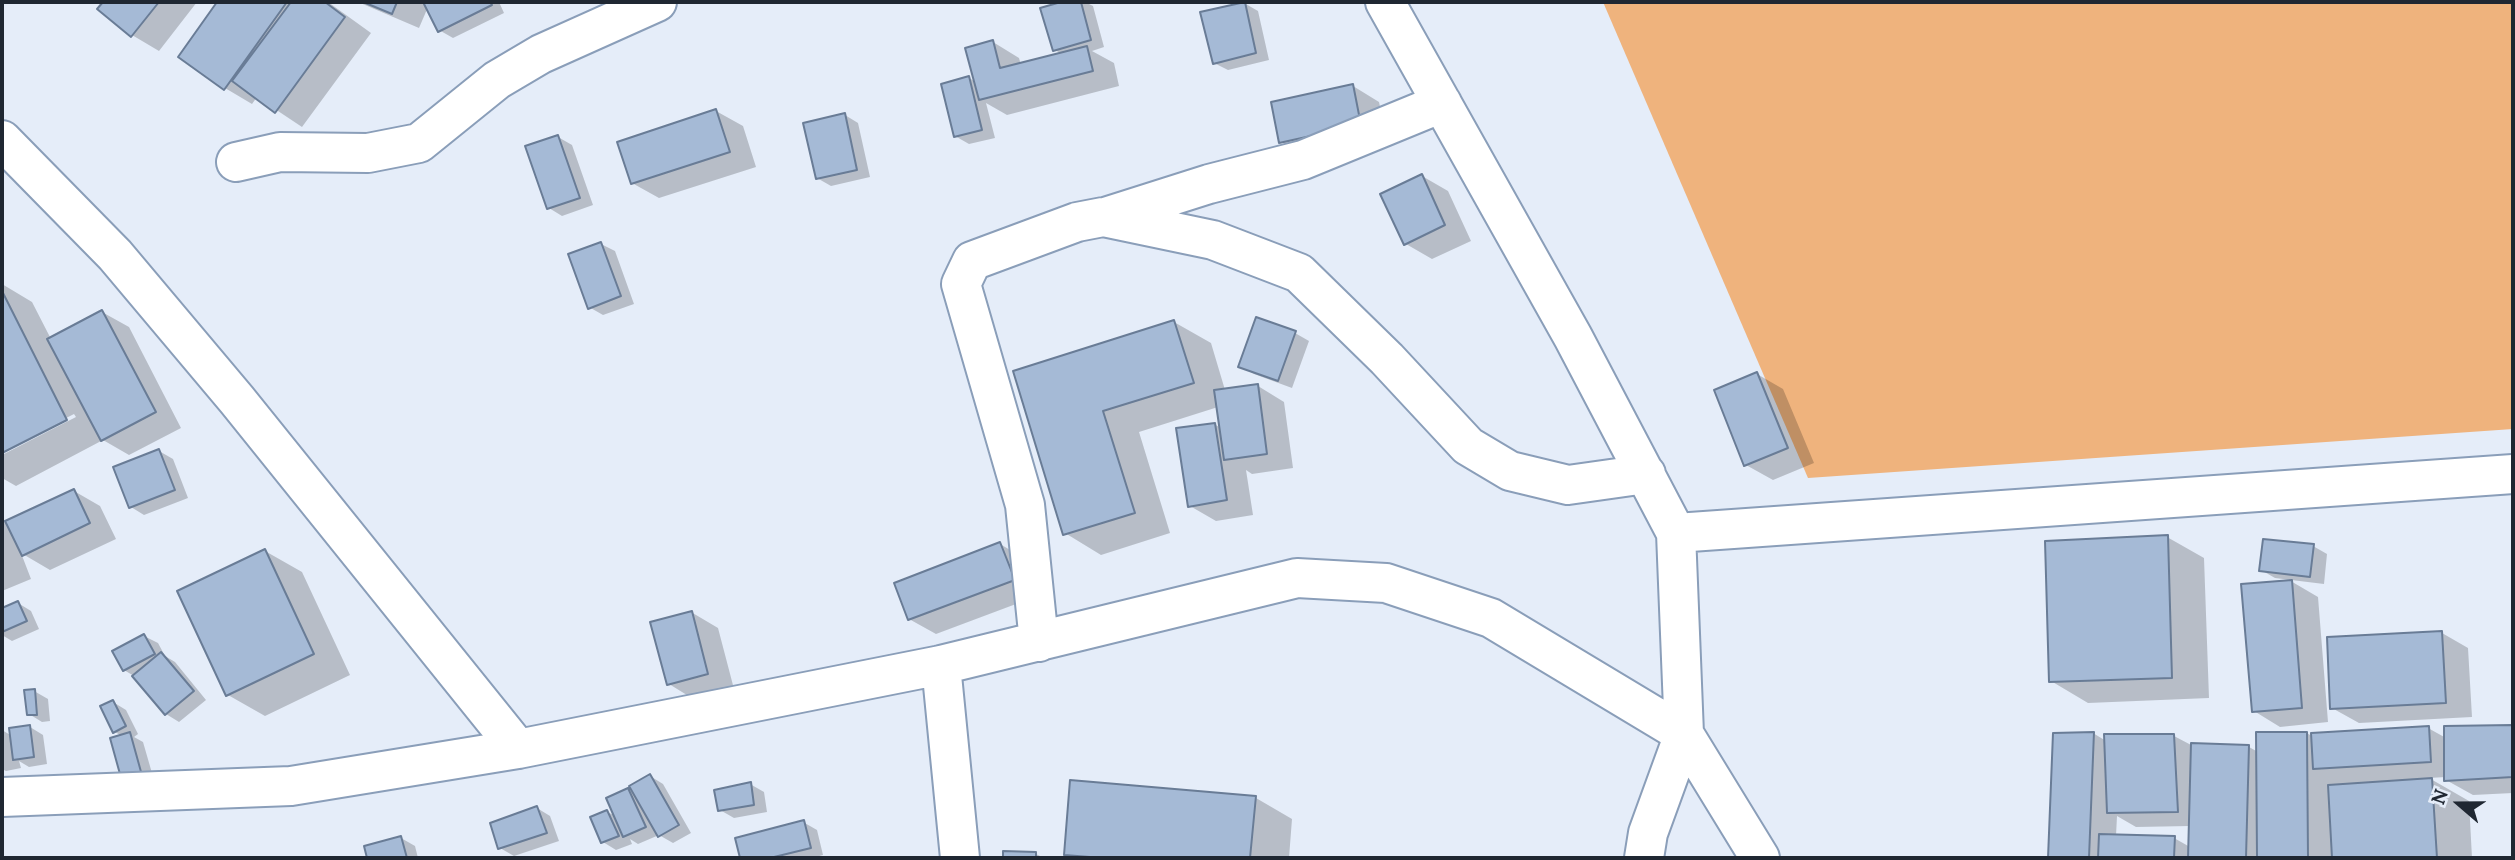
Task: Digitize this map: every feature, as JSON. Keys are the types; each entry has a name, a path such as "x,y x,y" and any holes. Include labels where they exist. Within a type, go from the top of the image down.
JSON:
{"street":[{"path":"236,162 280,152 368,153 419,143 508,74 541,54 657,2"},
{"path":"1385,2 1573,337 1676,533 1684,734 1648,833 1644,858"},
{"path":"1039,642 1025,506 961,284 972,261 1077,222 1303,160 1442,103"},
{"path":"2,140 115,255 237,400 518,748"},
{"path":"1103,217 1213,240 1298,273 1387,359 1468,446 1510,471 1568,485 1646,474"},
{"path":"1676,533 2513,474"},
{"path":"2,797 291,786 518,748 941,665 1297,579 1386,583 1492,618 1684,734 1760,858"},
{"path":"941,665 960,858"}],"shaded area":[{"path":"1603,2 2513,2 2513,429 1808,478"}],"building":[{"path":"103,2 159,2 131,37 97,9"},
{"path":"217,2 287,2 224,90 178,57"},
{"path":"291,2 325,2 345,17 275,113 232,81"},
{"path":"363,2 397,2 392,14"},
{"path":"423,2 490,2 492,5 438,32"},
{"path":"1061,2 1081,2 1091,40 1053,51 1040,8"},
{"path":"1245,2 1256,53 1213,64 1200,12"},
{"path":"993,40 1000,68 1087,46 1093,71 979,100 965,48"},
{"path":"969,76 982,130 954,137 941,84"},
{"path":"1353,84 1361,125 1279,143 1271,102"},
{"path":"716,109 730,152 631,184 617,142"},
{"path":"845,113 857,170 816,179 803,123"},
{"path":"558,135 580,198 547,209 525,146"},
{"path":"1422,174 1445,225 1404,245 1380,194"},
{"path":"601,242 621,296 588,309 568,254"},
{"path":"2,291 67,420 2,453"},
{"path":"102,310 156,412 101,441 47,339"},
{"path":"1256,317 1296,331 1278,381 1238,367"},
{"path":"1174,320 1194,383 1103,411 1135,513 1063,535 1013,371"},
{"path":"1757,372 1788,448 1744,466 1714,390"},
{"path":"1258,384 1267,454 1224,460 1214,390"},
{"path":"1215,423 1227,500 1188,507 1176,428"},
{"path":"159,449 175,490 129,508 113,467"},
{"path":"74,489 90,523 22,556 5,521"},
{"path":"2168,535 2172,678 2049,682 2045,541"},
{"path":"2263,539 2314,544 2310,577 2259,571"},
{"path":"1000,542 1015,580 908,620 894,583"},
{"path":"265,549 314,654 226,696 177,591"},
{"path":"2292,580 2302,708 2252,712 2241,584"},
{"path":"18,601 27,621 2,632 2,608"},
{"path":"692,611 708,674 667,685 650,622"},
{"path":"2442,631 2446,703 2330,709 2327,637"},
{"path":"144,634 155,654 123,671 112,651"},
{"path":"161,652 194,691 165,715 132,676"},
{"path":"35,689 37,715 27,715 24,690"},
{"path":"113,700 126,726 113,733 100,706"},
{"path":"30,725 34,757 13,760 9,728"},
{"path":"2513,725 2513,777 2444,781 2444,726"},
{"path":"2429,726 2431,762 2313,769 2311,733"},
{"path":"130,732 143,779 123,785 110,738"},
{"path":"2094,732 2089,858 2048,858 2053,733"},
{"path":"2256,732 2307,732 2308,858 2257,858"},
{"path":"2104,734 2174,734 2178,812 2107,813"},
{"path":"2191,743 2249,745 2246,858 2188,858"},
{"path":"650,774 679,825 658,837 629,786"},
{"path":"2432,778 2437,858 2332,858 2328,785"},
{"path":"1070,780 1256,796 1250,858 1103,858 1064,855"},
{"path":"751,782 754,805 718,811 714,790"},
{"path":"628,788 646,827 623,837 606,798"},
{"path":"537,806 547,833 498,849 490,823"},
{"path":"607,810 619,836 601,843 590,817"},
{"path":"804,820 811,848 770,858 740,858 735,838"},
{"path":"2099,834 2175,836 2174,858 2098,858"},
{"path":"401,836 407,858 367,858 364,846"},
{"path":"1003,851 1036,852 1036,858 1003,858"}]}
